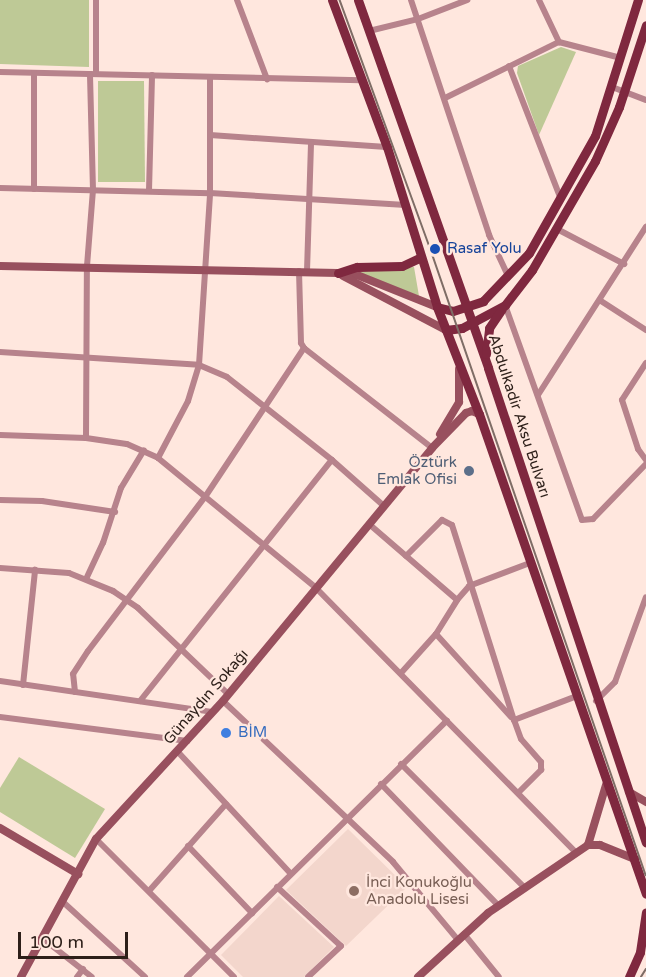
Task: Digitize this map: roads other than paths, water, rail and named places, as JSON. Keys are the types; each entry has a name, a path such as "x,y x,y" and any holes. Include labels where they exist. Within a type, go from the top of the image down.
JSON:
{"main road":[{"path":"332,0 387,147 436,307 479,414 606,785 646,894"},
{"name":"Abdulkadir Aksu Bulvarı","path":"358,0 488,368 596,701 646,842"},
{"path":"436,307 453,311 483,301 529,253 595,136 638,0"},
{"path":"488,368 486,338 505,305 557,229 595,161 624,91 646,25"},
{"path":"338,273 357,267 402,266 421,258"},
{"path":"446,330 472,324 505,305"},
{"path":"629,977 640,952 646,912"}],"street":[{"path":"86,438 87,266 93,190 93,74 96,0"},
{"path":"237,0 267,79"},
{"path":"411,0 489,235 508,277"},
{"path":"369,32 418,19 466,0"},
{"path":"539,0 559,42"},
{"path":"445,98 559,42 621,58"},
{"path":"510,66 560,197"},
{"path":"0,72 361,80"},
{"path":"34,74 34,189"},
{"path":"149,191 152,75"},
{"path":"158,458 188,401 199,365 210,193 210,78"},
{"path":"612,87 646,100"},
{"path":"210,135 311,144 387,147"},
{"path":"311,144 301,343 304,348 432,448"},
{"path":"0,188 210,193 406,204"},
{"path":"538,395 601,301 646,227"},
{"path":"557,229 624,264"},
{"path":"638,241 646,245"},
{"path":"0,266 205,268 338,273 357,275 436,307"},
{"path":"338,273 446,330"},
{"path":"601,301 646,330"},
{"path":"505,305 582,520 593,519 646,462 638,449 622,400 646,363"},
{"path":"75,692 73,674 205,497 304,348"},
{"path":"0,352 87,355 199,365 227,377 332,459 384,506"},
{"path":"432,448 459,402 462,385 458,360"},
{"path":"432,448 466,413 472,411 479,414"},
{"path":"0,435 86,438 144,450 158,458 316,588 576,853"},
{"name":"Günaydın Sokağı","path":"21,977 96,839 226,697 432,448"},
{"path":"87,577 115,512 121,488 144,450"},
{"path":"140,701 179,647 332,459"},
{"path":"0,500 42,501 115,512"},
{"path":"406,556 442,520 447,520 453,525 469,586 521,739 541,762 541,770 518,793"},
{"path":"369,524 457,600"},
{"path":"400,674 436,634 457,600 469,586 531,563"},
{"path":"0,568 87,577 129,601 179,647 345,820 393,862 499,977"},
{"path":"23,685 35,570"},
{"path":"596,701 615,682 646,597"},
{"path":"436,634 514,720"},
{"path":"0,681 212,712"},
{"path":"514,720 577,696"},
{"path":"0,717 187,741"},
{"path":"187,977 290,873 447,721"},
{"path":"178,752 290,873"},
{"path":"401,764 523,886"},
{"path":"381,784 498,905"},
{"path":"588,845 606,785"},
{"path":"627,791 646,802"},
{"path":"149,891 226,804"},
{"path":"0,828 78,874"},
{"path":"96,839 234,977"},
{"path":"418,977 498,905 523,886 588,845 600,844 634,859"},
{"path":"188,846 252,913"},
{"path":"277,887 341,946 308,977"},
{"path":"63,902 137,974 145,977"},
{"path":"42,938 92,977"},
{"path":"77,977 83,969"}],"tram line":[{"path":"340,0 431,250 646,875"},
{"path":"641,977 646,969"}],"place":[{"name":"Rasaf Yolu","path":"435,249"},
{"name":"Öztürk Emlak Ofisi","path":"469,471"},
{"name":"BİM","path":"226,733"},
{"name":"İnci Konukoğlu Anadolu Lisesi","path":"354,891"}]}
